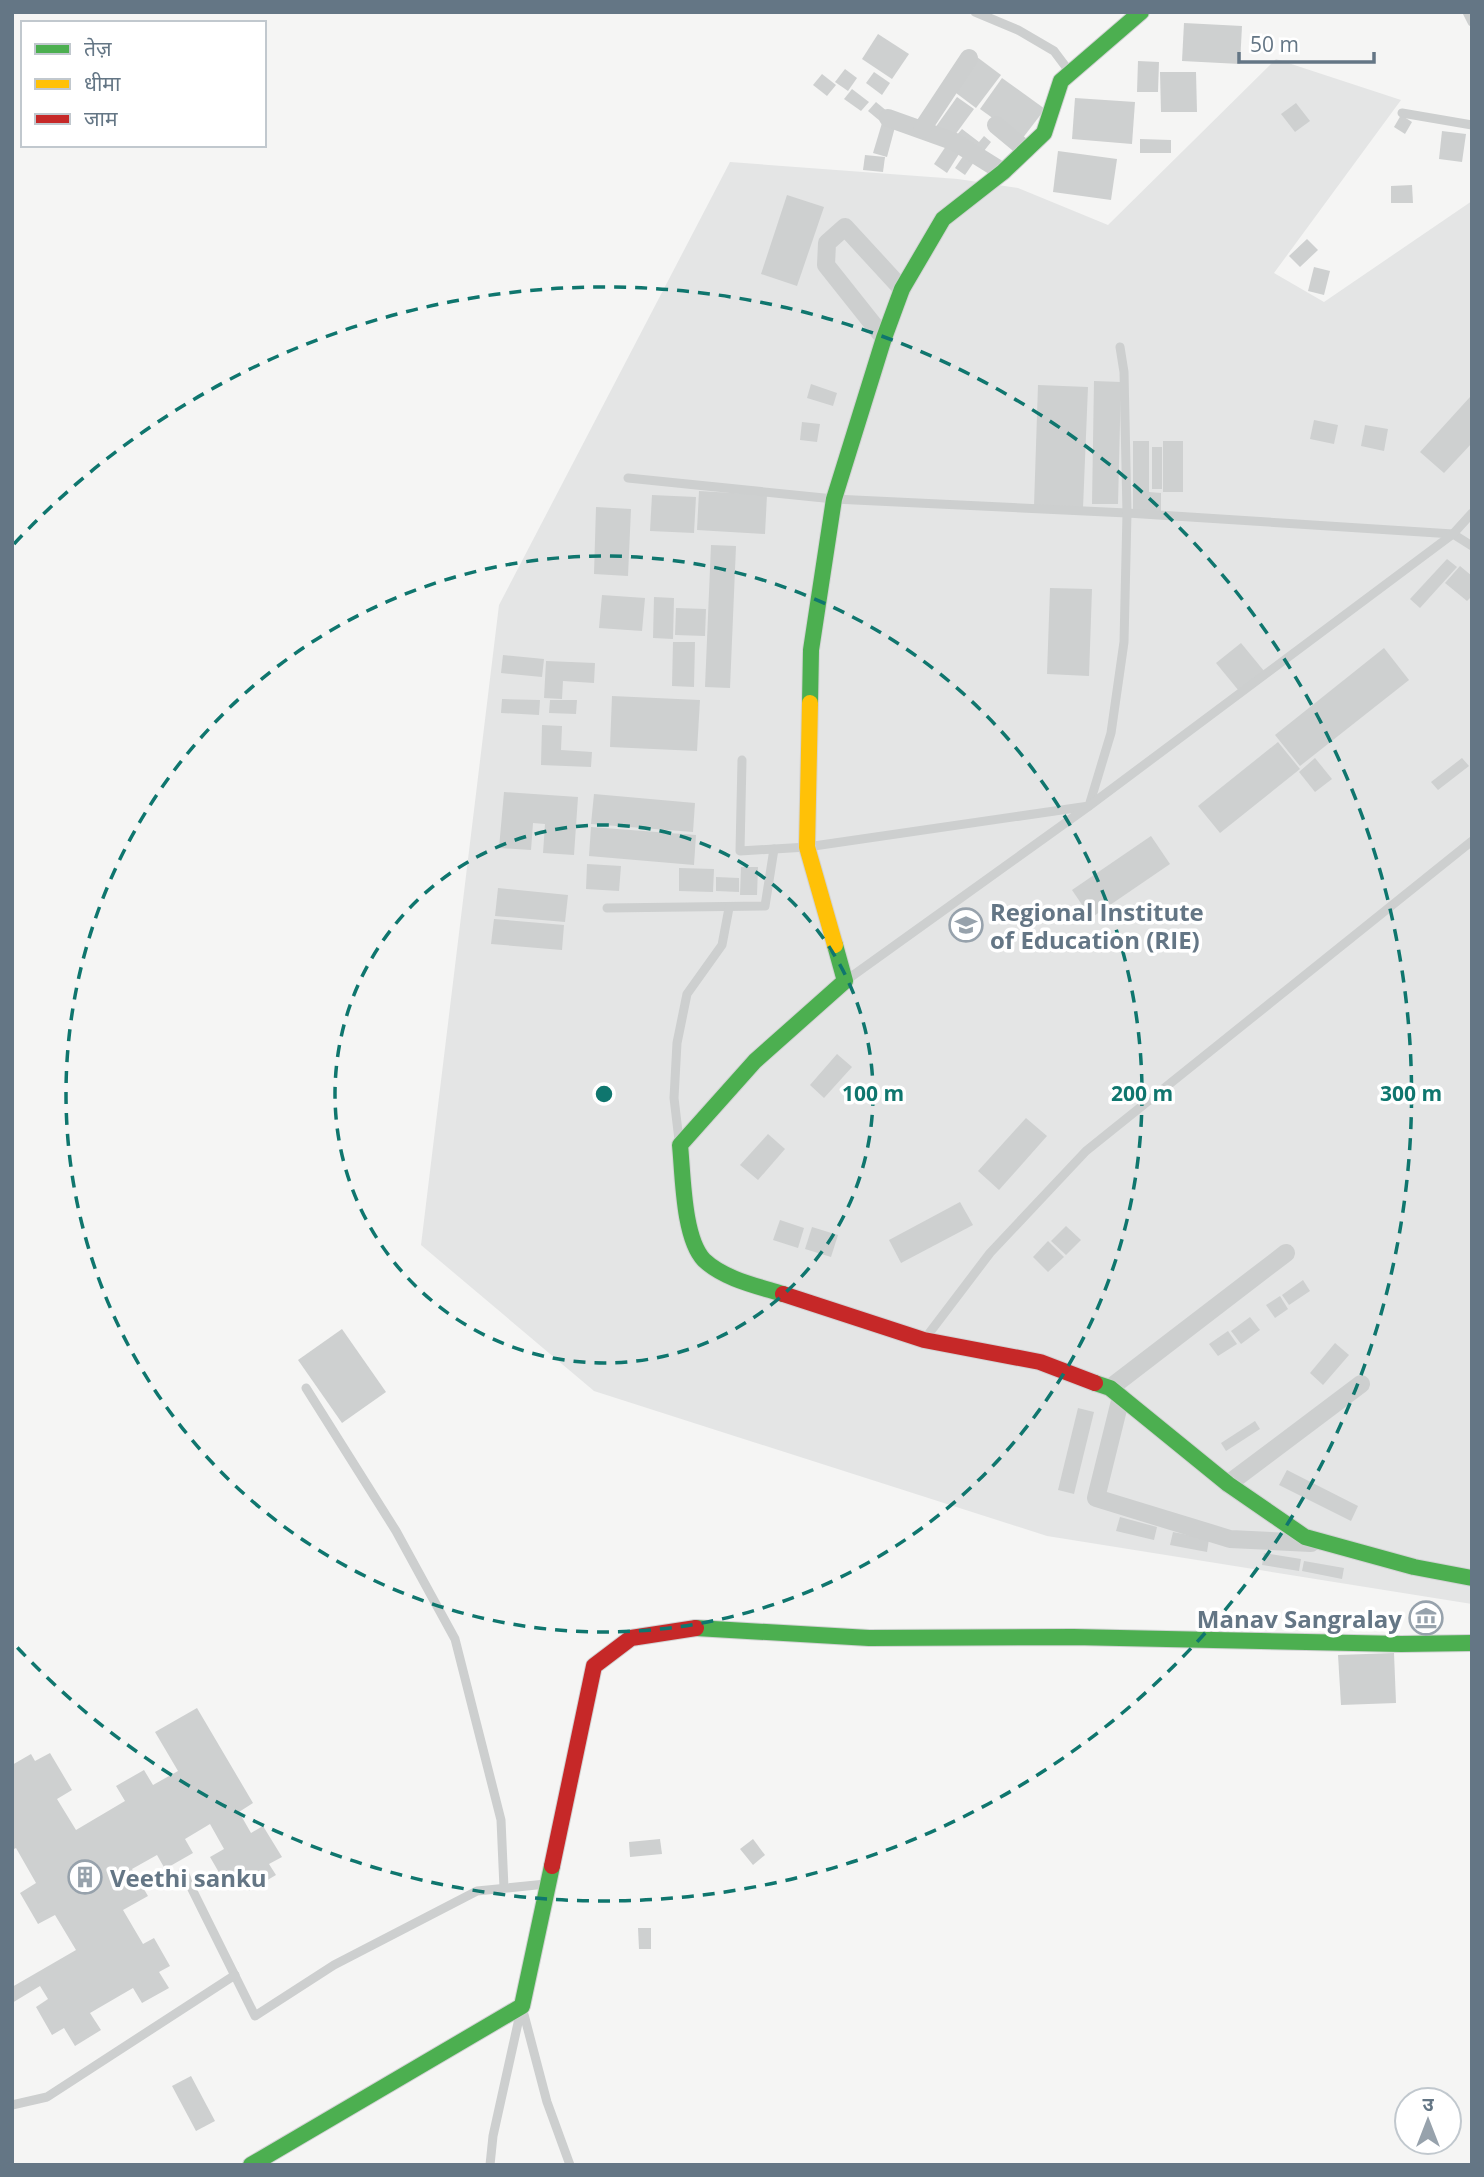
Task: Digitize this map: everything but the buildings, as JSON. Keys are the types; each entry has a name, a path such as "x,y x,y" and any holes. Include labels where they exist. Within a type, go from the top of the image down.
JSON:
{"street":[{"path":"1141,12 1061,81 1044,133 1003,172 943,219 902,289 834,499 811,650 807,847 845,981 755,1061 680,1145 688,1227 704,1259 731,1278 923,1340 1040,1362 1115,1393 1228,1484 1305,1537 1414,1567 1472,1578"},
{"path":"922,129 969,58"},
{"path":"888,118 955,142 1003,172"},
{"path":"996,125 1026,150"},
{"path":"884,338 826,265 827,243 845,227 902,289"},
{"path":"1286,1253 1115,1393 1096,1498 1230,1539 1325,1544"},
{"path":"1228,1484 1361,1384"},
{"path":"251,2165 522,2006 594,1666 631,1638 704,1627 869,1638 1073,1637 1472,1643"}],"lane":[{"path":"975,12 1018,30 1054,51 1070,73"},
{"path":"1467,12 1472,22"},
{"path":"1402,113 1472,125"},
{"path":"1089,806 1111,733 1124,642 1127,513 1124,372 1120,347"},
{"path":"628,478 834,499 1127,513 1454,534 1472,546"},
{"path":"845,981 1089,806 1454,534 1472,513"},
{"path":"742,760 740,851 807,847 1089,806"},
{"path":"923,1340 990,1253 1086,1151 1472,841"},
{"path":"607,908 765,906 774,849"},
{"path":"680,1145 674,1098 677,1043 684,1006 687,994 722,946 729,908"},
{"path":"306,1388 396,1531 455,1639 501,1820 504,1888"},
{"path":"183,1871 255,2015 334,1965 477,1891 547,1884"},
{"path":"12,2105 47,2097 235,1975"},
{"path":"490,2165 493,2136 522,2006"},
{"path":"522,2006 547,2102 570,2165"}],"shaded area":[{"name":"Regional Institute of Education (RIE)","path":"1276,59 1401,100 1274,273 1324,302 1472,201 1472,1604 1047,1536 594,1391 421,1245 499,605 730,162 958,179 1018,188 1108,225"}],"traffic: fast":[{"path":"810,703 811,650 834,499 902,289 943,219 1003,172 1044,133 1061,81 1141,12"},
{"path":"783,1294 721,1272 704,1260 697,1250 688,1222 680,1145 755,1061 845,981 835,945"},
{"path":"1095,1383 1110,1388 1228,1484 1305,1537 1414,1567 1472,1578"},
{"path":"696,1628 869,1638 1073,1637 1472,1643"},
{"path":"251,2165 522,2006 552,1866"}],"traffic: slow":[{"path":"810,703 807,847 835,945"}],"traffic: jam":[{"path":"783,1294 924,1340 1040,1362 1095,1383"},
{"path":"552,1866 594,1666 631,1638 696,1628"}],"place":[{"name":"Regional Institute of Education (RIE)","path":"966,925"},
{"name":"Manav Sangralay","path":"1426,1618"},
{"name":"Veethi sanku","path":"85,1877"}]}
